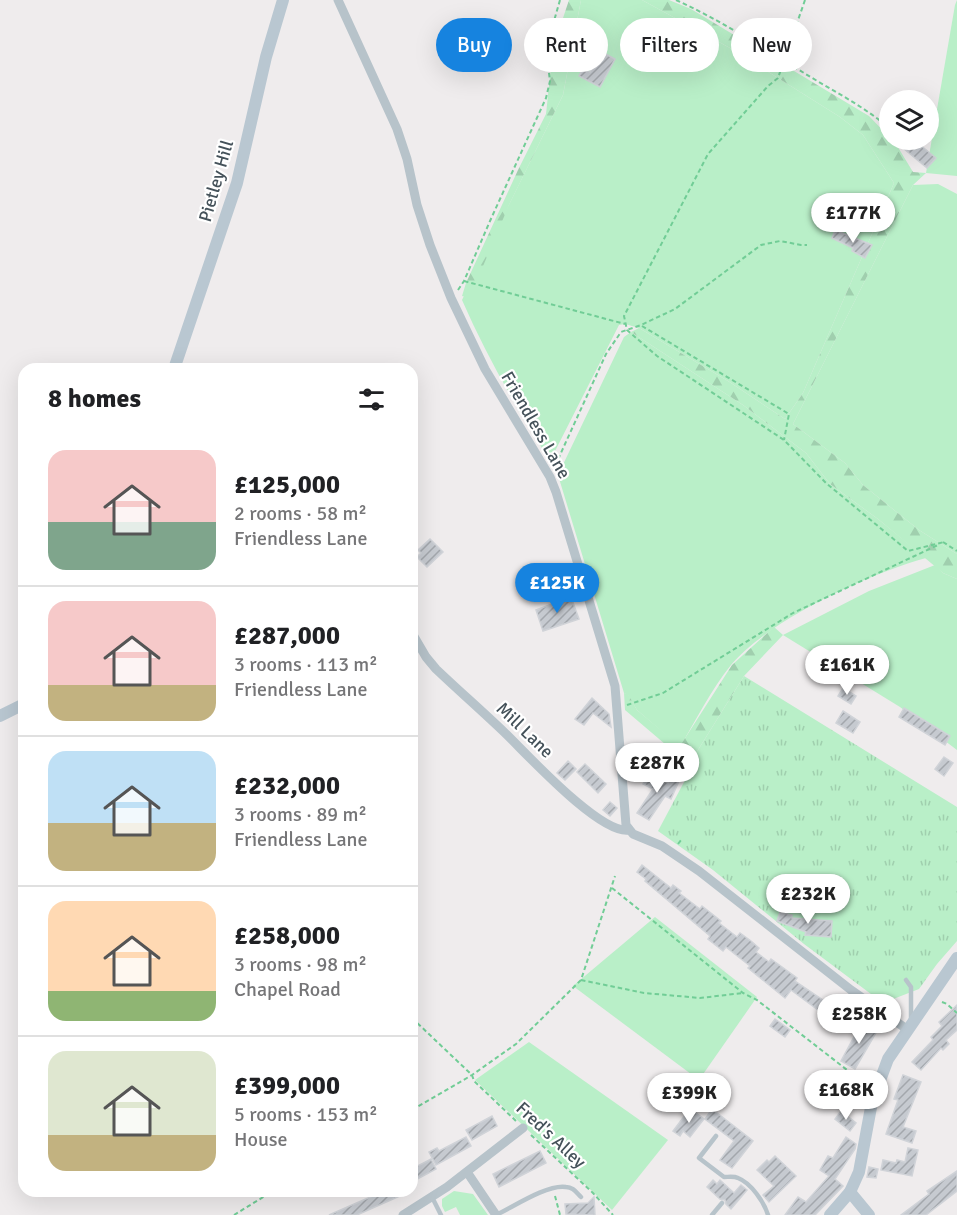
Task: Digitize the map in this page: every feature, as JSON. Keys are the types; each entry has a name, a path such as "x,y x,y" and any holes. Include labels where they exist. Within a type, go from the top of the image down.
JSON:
{"street":[{"name":"Pietley Hill","path":"176,363 237,183 266,57 283,0"},
{"name":"Friendless Lane","path":"338,0 396,129 407,159 417,205 430,245 451,298 485,369 550,477 615,686 625,819 629,830"},
{"name":"Mill Lane","path":"418,643 436,669 561,788 607,824 620,830 629,830"},
{"path":"0,716 18,707"},
{"path":"629,830 667,849 699,871 834,976 910,1028"},
{"path":"830,1215 850,1192 860,1172 872,1102 888,1059 957,958"},
{"path":"403,1215 467,1173 523,1128"},
{"path":"467,1173 496,1215"},
{"path":"850,1192 869,1215"}],"lane":[{"path":"906,980 911,987 910,1028"},
{"path":"716,1136 699,1158 724,1177 735,1176 743,1181 764,1205 768,1215"},
{"path":"496,1215 552,1188 564,1186 573,1188 580,1197"},
{"path":"432,1197 441,1215"},
{"path":"712,1215 722,1203"}],"path":[{"path":"451,298 464,281 546,98 550,81 546,50 560,0"},
{"path":"676,0 731,29"},
{"path":"799,18 805,0"},
{"path":"780,72 778,78 768,86 708,154 624,316 627,330 657,356 784,440 826,483 908,551 944,542 957,551"},
{"path":"803,72 879,120"},
{"path":"550,477 606,354 621,332 675,309 761,245 780,241 807,245"},
{"path":"464,281 625,324"},
{"path":"641,325 789,414 784,440"},
{"path":"618,708 663,693 793,613 944,542"},
{"path":"418,1106 472,1075 516,1044 581,980 615,876"},
{"path":"612,888 743,993 757,1000 860,1080 878,1084"},
{"path":"581,980 644,993 700,998 743,993"},
{"path":"931,999 946,1004 957,1013"},
{"name":"Fred's Alley","path":"418,1023 472,1075 474,1081 613,1215"},
{"path":"552,1188 560,1215"},
{"path":"234,1215 263,1197"}],"green space":[{"path":"569,0 581,0 578,18 563,18"},
{"path":"581,0 642,0 675,18 620,18 620,72 719,72 719,42 731,49 731,72 768,72 840,117 863,135 894,183 803,393 785,419 728,381 639,328 625,324 619,325 550,461 492,362 462,300 563,95 567,72 608,72 608,18 578,18"},
{"path":"642,0 669,0 706,18 675,18"},
{"path":"957,0 957,176 926,173 930,150 939,150 939,98"},
{"path":"719,26 731,33 730,48 719,42"},
{"path":"550,72 567,72 563,95 509,205 472,292 466,297 462,296 518,170 546,114"},
{"path":"768,72 796,72 869,116 879,126 879,150 900,150 913,172 926,173 913,185 793,424 845,463 863,485 919,530 957,554 957,579 943,573 878,519 830,484 806,453 743,405 631,332 639,328 728,381 785,419 803,393 894,183 863,135 840,117"},
{"path":"938,184 957,194 957,554 919,530 863,485 845,463 793,424 913,185"},
{"path":"631,332 743,405 806,453 830,484 926,558 877,575 821,600 770,631 731,665 710,695 680,747 637,710 628,695 624,693 558,475 624,337"},
{"path":"935,565 943,573 957,579 957,750 900,707 783,635 869,591"},
{"path":"774,627 783,635 744,676 693,758 692,767 625,710 624,693 628,694 637,710 680,746 732,665"},
{"path":"744,676 957,807 957,941 919,989 883,1003 804,944 713,870 658,831 692,767 693,758"},
{"path":"655,917 757,997 699,1080 573,986"},
{"path":"529,1042 668,1140 612,1210 475,1080"},
{"path":"454,1191 473,1194 488,1215 460,1215 456,1207 445,1212 442,1199"}],"building":[{"path":"608,55 615,59 600,87 579,76 581,72 608,72"},
{"path":"905,150 926,150 936,158 927,168"},
{"path":"835,230 872,245 865,258 852,251 853,248 832,238"},
{"path":"430,539 443,552 427,567 418,558 421,553 418,550"},
{"path":"571,597 579,619 543,631 536,610"},
{"path":"852,663 863,670 857,680 845,673"},
{"path":"843,688 856,696 851,704 838,696"},
{"path":"592,698 609,714 611,727 593,713 584,725 575,719"},
{"path":"904,708 950,736 945,745 899,717"},
{"path":"843,711 860,722 853,733 836,723"},
{"path":"944,757 953,763 944,776 935,769"},
{"path":"568,761 576,769 565,780 557,773"},
{"path":"585,764 606,784 598,793 577,772"},
{"path":"649,773 668,783 671,776 679,781 671,799 665,796 649,820 637,813 653,789 643,784"},
{"path":"610,802 617,808 610,816 603,810"},
{"path":"642,865 671,888 673,885 681,891 679,893 700,909 702,906 737,937 740,933 751,941 759,948 756,952 769,962 771,959 797,978 795,981 829,1004 831,1002 838,1007 836,1010 844,1015 836,1026 834,1028 823,1019 826,1016 791,990 785,998 726,947 723,951 708,939 710,936 645,881 646,879 637,872"},
{"path":"780,912 792,915 792,918 832,921 831,937 805,935 806,932 777,921"},
{"path":"957,1005 957,1030 946,1040 949,1044 943,1050 941,1048 921,1070 912,1062 933,1040 931,1037 942,1026 939,1022"},
{"path":"775,1019 790,1030 785,1037 770,1026"},
{"path":"862,1022 877,1031 855,1069 841,1061"},
{"path":"903,1075 921,1082 903,1127 916,1131 912,1143 886,1134 898,1100 894,1099"},
{"path":"839,1078 857,1091 845,1109 830,1099 837,1088 834,1086"},
{"path":"712,1109 753,1141 732,1168 720,1160 734,1141 705,1119"},
{"path":"692,1110 704,1119 690,1137 683,1131 680,1136 673,1131"},
{"path":"841,1111 856,1123 850,1131 835,1119"},
{"path":"492,1116 497,1126 472,1140 466,1130"},
{"path":"466,1137 471,1146 436,1165 429,1152 437,1148 439,1151"},
{"path":"846,1137 856,1144 835,1179 843,1186 815,1215 785,1215 798,1197 806,1202 829,1176 820,1170 828,1156 833,1158"},
{"path":"908,1148 918,1150 912,1176 881,1170 883,1160 896,1163 897,1160 905,1162"},
{"path":"540,1151 546,1163 499,1187 493,1174"},
{"path":"775,1156 796,1176 769,1202 763,1195 774,1186 757,1170"},
{"path":"431,1159 436,1169 418,1179 418,1166"},
{"path":"869,1167 878,1169 876,1178 867,1177"},
{"path":"957,1171 957,1191 926,1215 901,1215 929,1194 927,1191"},
{"path":"713,1180 717,1184 720,1180 734,1193 741,1185 747,1190 731,1209 725,1200 720,1199 707,1187"},
{"path":"370,1197 398,1197 357,1215 329,1215"},
{"path":"594,1197 595,1215 566,1214 565,1204 588,1203"}]}
